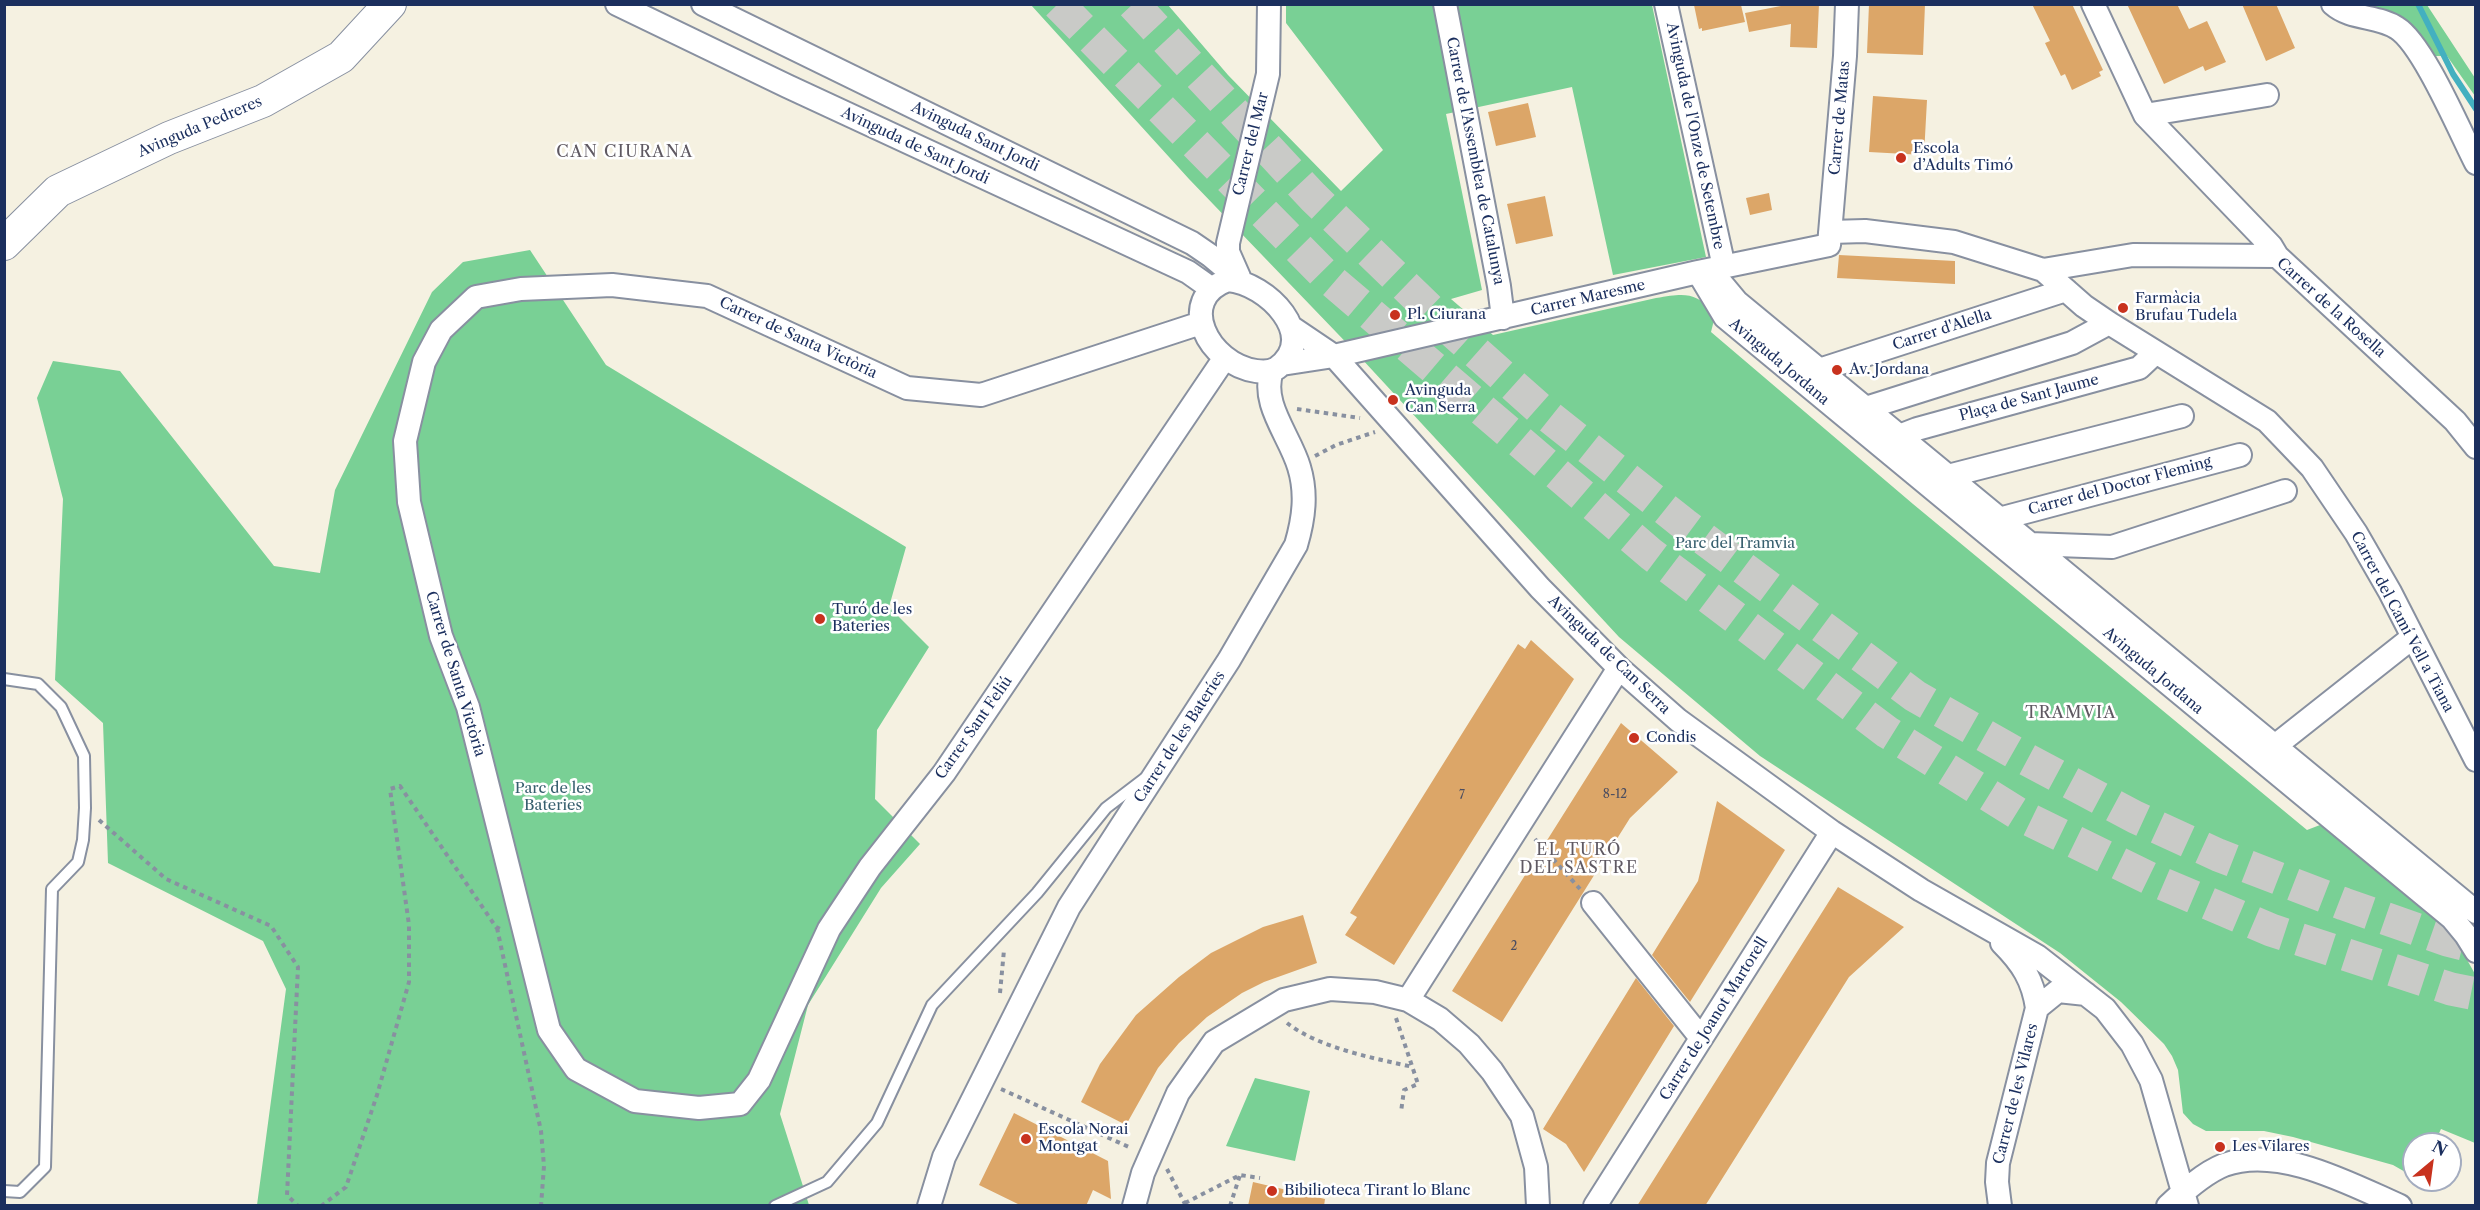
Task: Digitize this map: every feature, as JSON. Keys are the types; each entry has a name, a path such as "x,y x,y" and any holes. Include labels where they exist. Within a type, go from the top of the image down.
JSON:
{"street":[{"name":"Avinguda Pedreres","path":"4,244 58,191 169,138 263,101 341,57 390,4"},
{"name":"Avinguda de Sant Jordi","path":"617,4 787,86 1188,272 1212,289"},
{"name":"Avinguda Sant Jordi","path":"703,4 1192,243 1241,281"},
{"name":"Carrer del Mar","path":"1241,281 1228,252 1228,243 1268,74 1269,4"},
{"name":"Carrer de l'Assemblea de Catalunya","path":"1445,4 1499,286 1503,318"},
{"name":"Avinguda de l'Onze de Setembre","path":"1666,4 1724,267"},
{"name":"Carrer de Matas","path":"1830,232 1845,57 1847,4"},
{"path":"2093,4 2145,115 2271,246 2277,256"},
{"path":"2333,4 2344,12 2390,24 2404,34 2420,53 2475,163"},
{"path":"2145,115 2267,95"},
{"name":"Carrer del Camí Vell a Tiana","path":"1830,232 1865,231 1954,242 2043,270 2109,323 2267,421 2312,468 2356,533 2413,637 2475,760"},
{"name":"Carrer Maresme","path":"1277,368 1698,272 1829,245 1830,232"},
{"name":"Carrer de la Rosella","path":"2043,270 2133,255 2277,256 2456,421 2475,447"},
{"name":"Avinguda Jordana","path":"1698,272 1722,284 1737,302 2475,912"},
{"name":"Avinguda Jordana","path":"1698,272 1725,317 2452,918 2475,951"},
{"path":"1291,327 1290,349 1277,368 1247,370 1224,359 1207,338 1201,323 1204,302 1212,289 1228,280 1241,281 1260,290 1281,309 1291,327 1334,356"},
{"name":"Carrer de Santa Victòria","path":"740,1104 699,1108 635,1101 576,1069 549,1030 468,708 441,636 409,502 405,441 424,362 441,330 476,297 521,289 612,285 706,296 907,388 981,395 1201,323"},
{"name":"Carrer d'Alella","path":"1819,370 2066,290"},
{"path":"1866,408 2072,342 2109,323"},
{"name":"Plaça de Sant Jaume","path":"1899,436 1917,429 2139,368 2155,353"},
{"name":"Avinguda de Can Serra","path":"1334,356 1540,588 1619,668 1703,740 1832,832 1921,890 2037,956 2105,1009 2144,1064 2151,1080 2180,1201"},
{"name":"Carrer Sant Feliú","path":"740,1104 759,1080 829,929 870,867 944,773 1224,359"},
{"name":"Carrer de les Bateríes","path":"929,1206 944,1157 1069,907 1229,660 1296,544 1303,524 1304,504 1298,465 1268,391 1277,368"},
{"path":"1948,476 2182,416"},
{"name":"Carrer del Doctor Fleming","path":"1999,519 2241,455"},
{"path":"2030,544 2112,547 2285,492"},
{"path":"2276,747 2413,637"},
{"path":"1398,997 1521,825 1619,668"},
{"name":"Carrer de Joanot Martorell","path":"1595,1206 1832,832"},
{"path":"1593,903 1701,1038"},
{"name":"Carrer de les Vilares","path":"1986,928 2016,958 2028,974 2035,991 2037,1008 1998,1163 1997,1182 2000,1206"},
{"path":"1134,1206 1143,1173 1178,1093 1214,1042 1284,1000 1330,989 1398,997 1440,1019 1469,1044 1492,1071 1522,1116 1536,1167 1538,1206"},
{"path":"2037,1008 2058,991 2086,994"},
{"path":"2180,1201 2223,1166 2267,1160 2289,1163 2337,1179 2400,1206"}],"lane":[{"path":"4,679 38,684 61,708 84,756 85,808 83,840 78,862 52,889 45,1167 20,1192 4,1191"},
{"path":"776,1206 827,1182 877,1123 932,1005 1037,892 1106,808 1163,764"}],"path":[{"path":"1276,412 1289,408 1358,419 1364,416 1353,404 1366,394"},
{"path":"1298,465 1336,445 1373,433 1392,421"},
{"path":"321,1206 346,1187 377,1095 409,982 409,926 390,789 400,786 496,927 541,1131 544,1166 541,1206"},
{"path":"85,808 166,879 271,926 298,967 287,1196 298,1206"},
{"path":"1521,825 1593,903"},
{"path":"496,927 527,942"},
{"path":"1398,997 1418,1084 1404,1090 1401,1112"},
{"path":"1268,1009 1293,1028 1323,1041 1363,1056 1413,1067"},
{"path":"1002,1089 1122,1144"},
{"path":"1163,1162 1185,1204 1240,1175 1260,1178"},
{"path":"1230,1206 1240,1175"}],"green space":[{"name":"Parc del Tramvia","path":"1031,5 1168,5 1228,75 1341,191 1383,150 1286,23 1286,5 1652,5 1706,257 1613,275 1572,87 1446,114 1482,290 1451,299 1493,335 1656,298 1675,295 1695,297 1716,312 1711,332 1913,504 2307,830 2333,820 2447,924 2475,974 2475,1143 2462,1138 2462,1132 2448,1132 2441,1129 2440,1132 2402,1132 2402,1170 2393,1165 2293,1137 2264,1131 2206,1131 2193,1124 2183,1113 2178,1070 2172,1056 2164,1044 2121,1002 2060,953 1760,756 1619,637 1361,358 1189,179"},
{"path":"2347,5 2427,5 2475,78 2475,96 2447,56 2435,56 2407,24"},
{"name":"Parc de les Bateries","path":"530,250 606,365 906,547 889,607 929,647 877,730 875,799 920,844 881,888 808,1005 780,1114 809,1205 257,1205 286,989 263,941 108,863 103,723 55,680 63,499 37,398 53,361 120,371 274,566 320,573 335,490 432,292 463,262"},
{"path":"1255,1078 1310,1091 1295,1161 1226,1146"}],"building":[{"path":"1791,4 1819,4 1817,48 1790,47 1791,24 1749,32 1745,13"},
{"path":"1869,4 1925,4 1923,55 1867,53"},
{"path":"2032,4 2072,4 2103,70 2099,72 2101,76 2072,90 2065,74 2061,76 2045,43 2050,41"},
{"path":"2127,4 2177,4 2189,29 2207,21 2226,62 2205,71 2203,66 2164,84"},
{"path":"2242,4 2276,4 2295,48 2266,61"},
{"path":"1694,5 1741,5 1745,22 1702,31 1702,28 1699,29"},
{"path":"1873,96 1927,100 1924,155 1869,152"},
{"path":"1528,103 1536,137 1496,146 1488,112"},
{"path":"1769,193 1772,210 1750,215 1746,198"},
{"path":"1545,196 1553,236 1516,244 1507,204"},
{"path":"1839,255 1955,261 1955,284 1837,278"},
{"path":"1531,640 1574,679 1394,965 1345,935 1357,917 1350,913 1518,644 1525,649"},
{"path":"1621,723 1678,772 1630,818 1502,1022 1452,991"},
{"path":"1717,801 1785,850 1690,1002 1652,955 1698,881"},
{"path":"1838,887 1904,927 1849,977 1705,1206 1637,1206"},
{"path":"1303,915 1317,963 1264,982 1242,993 1207,1017 1179,1043 1158,1068 1126,1125 1081,1102 1100,1064 1136,1015 1179,977 1211,953 1263,927"},
{"path":"1636,978 1674,1026 1584,1172 1566,1144 1543,1129"},
{"name":"Escola Norai Montgat","path":"1014,1113 1108,1161 1111,1199 1093,1190 1086,1206 1022,1206 979,1185"},
{"name":"Bibilioteca Tirant lo Blanc","path":"1253,1182 1325,1199 1324,1206 1248,1206"}],"waterway":[{"path":"2418,4 2453,74 2476,109"}],"tunnel":[{"path":"1058,4 1324,274 1651,554 1887,732 2022,816 2149,878 2271,930 2451,989 2476,994"},
{"path":"1133,4 1313,197 1451,330 1542,411 1684,524 1915,696 2135,817 2218,855 2344,904 2447,940 2476,947"}],"place":[{"name":"Escola d’Adults Timó","path":"1901,158"},
{"name":"Farmàcia Brufau Tudela","path":"2123,308"},
{"name":"Pl. Ciurana","path":"1395,315"},
{"name":"Av. Jordana","path":"1837,370"},
{"name":"Avinguda Can Serra","path":"1393,400"},
{"name":"Turó de les Bateries","path":"820,619"},
{"name":"Condis","path":"1634,738"},
{"name":"Escola Norai Montgat","path":"1026,1139"},
{"name":"Les Vilares","path":"2220,1147"},
{"name":"Bibilioteca Tirant lo Blanc","path":"1272,1191"}],"district":[{"name":"CAN CIURANA","path":"625,152"},
{"name":"TRAMVIA","path":"2071,713"},
{"name":"EL TURÓ DEL SASTRE","path":"1579,859"}]}
